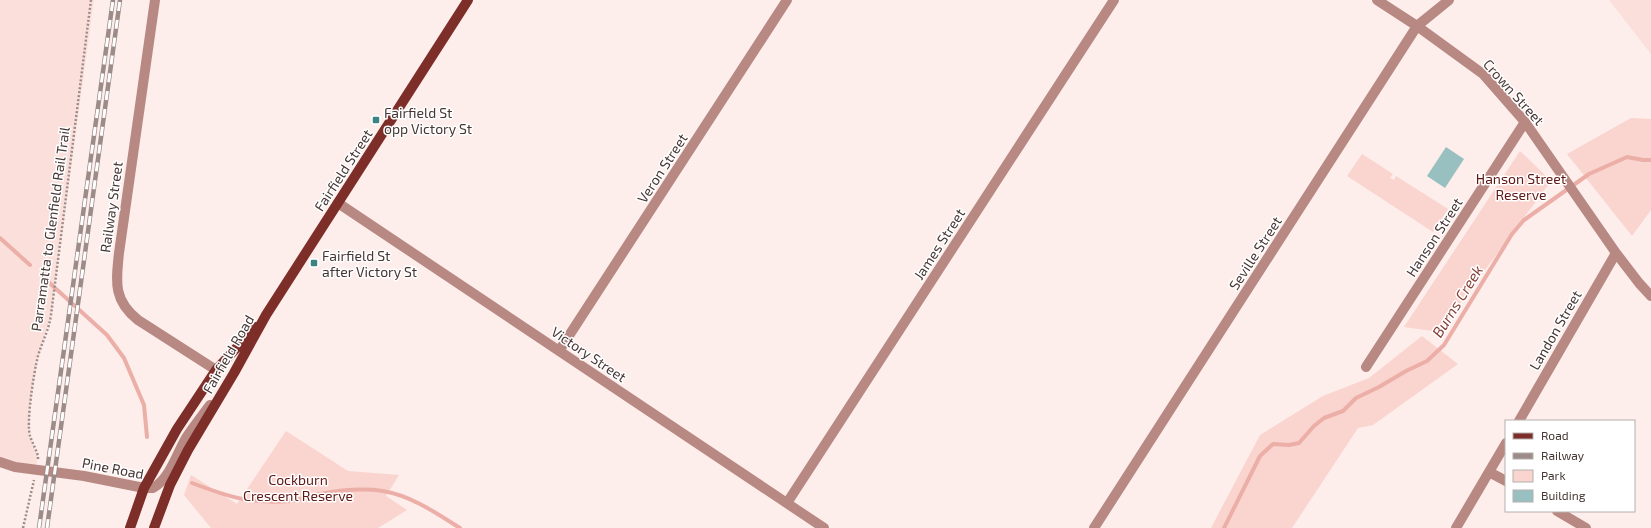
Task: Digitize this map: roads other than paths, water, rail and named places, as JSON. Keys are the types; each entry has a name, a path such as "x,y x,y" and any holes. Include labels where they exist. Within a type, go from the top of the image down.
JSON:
{"main road":[{"name":"Fairfield Street","path":"266,315 468,0"},
{"name":"Fairfield Road","path":"130,528 144,488 177,429 216,370 266,315"},
{"name":"Fairfield Road","path":"154,528 170,485 188,450 234,373 266,315"}],"street":[{"name":"Railway Street","path":"155,0 119,253 117,272 119,295 122,304 130,314 216,370"},
{"name":"Veron Street","path":"559,351 787,0"},
{"name":"James Street","path":"787,503 1114,0"},
{"name":"Crown Street","path":"1376,0 1417,26 1483,74 1525,122 1590,212 1616,253 1651,296"},
{"name":"Seville Street","path":"1094,528 1417,26 1448,0"},
{"name":"Hanson Street","path":"1366,367 1525,122"},
{"name":"Victory Street","path":"338,203 824,528"},
{"name":"Landon Street","path":"1520,420 1616,253"},
{"name":"Pine Road","path":"0,462 15,467 84,476 144,488 153,488 162,481 187,437 234,373"},
{"path":"1456,528 1505,445"},
{"path":"1489,472 1505,480"},
{"path":"1559,512 1586,528"}],"waterway":[{"name":"Burns Creek","path":"1224,528 1260,456 1273,444 1289,445 1299,443 1314,426 1324,418 1343,411 1356,398 1427,361 1444,345 1512,234 1524,220 1589,174 1627,157 1651,160"},
{"path":"0,238 30,265"},
{"path":"44,278 107,335 124,358 144,405 147,437"},
{"path":"192,483 229,496 276,502 344,491 383,491 394,493 414,501 460,528"}],"railway":[{"path":"39,528 113,0"},
{"path":"47,528 120,0"}],"place":[{"name":"Fairfield St opp Victory St","path":"376,120"},
{"name":"Fairfield St after Victory St","path":"314,263"}],"park label":[{"name":"Hanson Street Reserve","path":"1521,186"},
{"name":"Cockburn Crescent Reserve","path":"298,488"}]}
